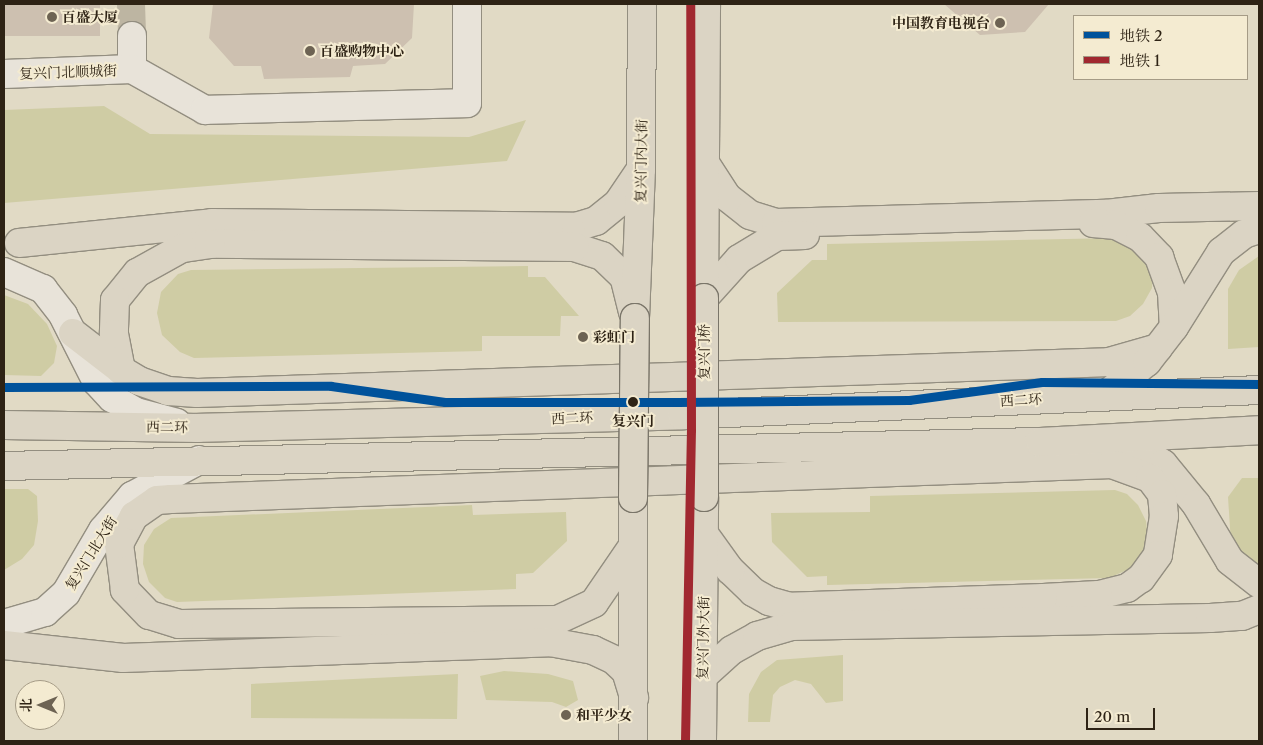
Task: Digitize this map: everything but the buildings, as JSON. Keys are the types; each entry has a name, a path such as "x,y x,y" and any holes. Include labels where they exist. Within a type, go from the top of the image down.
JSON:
{"main road":[{"name":"复兴门内大街","path":"635,318 642,169 642,4"},
{"path":"704,298 706,4"},
{"path":"705,163 727,197 750,215 776,223 1106,214 1160,208 1259,206"},
{"path":"11,246 212,223 576,228 596,221 618,203 642,169"},
{"path":"704,298 738,259 777,236 1091,223 1116,225 1140,237 1160,256 1172,292 1166,338"},
{"path":"1103,396 1132,376 1166,338 1222,252 1244,234 1259,229"},
{"path":"121,370 114,334 115,300 137,272 158,258 182,248 211,244 575,247 602,256 624,277 635,318 633,741"},
{"name":"复兴门桥","path":"704,298 704,534"},
{"path":"74,333 121,370 139,381 168,392 197,393 1109,362 1166,338"},
{"name":"西二环","path":"4,425 198,428 682,415 1259,390"},
{"path":"4,466 1040,442 1259,430"},
{"path":"1040,442 1102,448 1154,458 1191,497 1230,560 1259,584"},
{"path":"101,534 157,500 209,496 1112,464 1150,478 1162,494 1164,516 1158,555 1141,578 1128,588 1098,595 1043,598 790,607 769,602 753,592 730,570 704,534"},
{"path":"146,506 134,516 119,544 125,590 149,614 179,624 558,620 594,603 633,546"},
{"name":"复兴门外大街","path":"702,741 704,534"},
{"path":"703,676 732,650 757,636 791,626 1210,618 1242,616 1259,609"},
{"path":"4,645 123,658 550,642 586,648 614,660 626,671 634,698"}],"street":[{"path":"132,36 132,69 205,110 467,103 467,4"},
{"name":"复兴门北顺城街","path":"4,74 132,69"},
{"path":"4,272 43,289 74,333 97,382 112,398 152,418 198,428"},
{"name":"复兴门北大街","path":"4,624 45,612 66,594 101,534 132,496 200,460"}],"shaded area":[{"path":"104,106 150,134 469,137 526,120 507,161 4,203 4,110"},
{"path":"1116,238 1131,241 1153,267 1152,288 1143,304 1130,316 1116,321 778,322 777,293 812,260 827,260 827,244"},
{"path":"1259,256 1259,347 1228,349 1228,289 1239,270"},
{"path":"528,266 528,277 545,277 579,316 561,316 560,336 482,336 482,351 194,358 180,352 162,335 157,313 161,292 178,274 191,270"},
{"path":"4,295 28,304 47,324 57,346 54,363 41,376 4,375"},
{"path":"1242,478 1259,478 1259,568 1245,563 1231,543 1228,497"},
{"path":"4,489 28,489 37,496 38,521 34,545 22,559 4,570"},
{"path":"1115,490 1127,494 1138,505 1146,521 1148,539 1142,557 1129,569 1109,578 827,585 827,576 807,577 772,542 771,513 870,512 870,496"},
{"path":"472,505 473,515 566,512 567,541 533,573 516,574 516,589 177,602 165,598 149,582 143,564 144,545 154,529 171,518"},
{"path":"843,655 843,701 826,703 811,684 795,680 780,687 773,695 770,722 748,722 749,694 761,672 777,660"},
{"path":"504,671 548,674 573,681 578,700 566,707 552,702 486,700 480,676"},
{"path":"458,674 457,719 251,718 251,684"}],"tunnel":[{"path":"131,4 132,36"}],"metro line":[{"name":"1","path":"685,741 691,430 690,4"},
{"name":"2","path":"4,387 331,386 445,402 677,402 909,400 1042,382 1259,384"}],"place":[{"name":"百盛大厦","path":"52,17"},
{"name":"中国教育电视台","path":"1000,23"},
{"name":"百盛购物中心","path":"310,51"},
{"name":"彩虹门","path":"583,337"},
{"name":"复兴门","path":"633,402"},
{"name":"和平少女","path":"566,715"}]}
